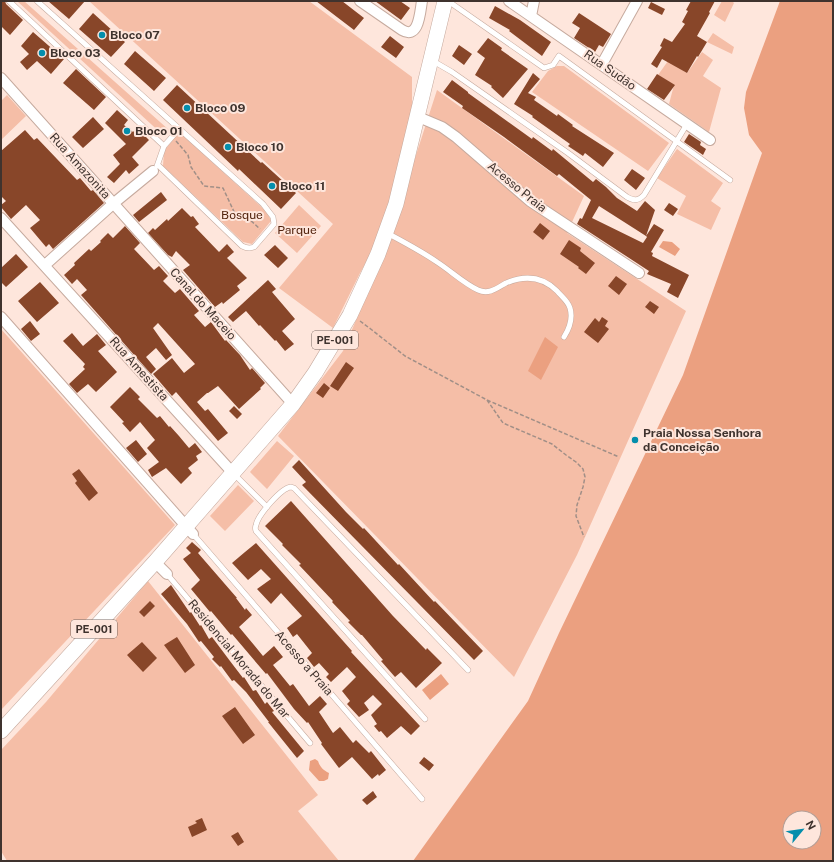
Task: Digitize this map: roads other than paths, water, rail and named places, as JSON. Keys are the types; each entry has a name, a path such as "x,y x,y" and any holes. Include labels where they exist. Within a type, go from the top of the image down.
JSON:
{"main road":[{"name":"PE-001","path":"1,731 155,562 190,531 232,472 293,404 315,373 350,315 386,232 396,204 416,116 445,1"}],"street":[{"path":"360,1 406,33 410,33 414,30 422,1"},
{"name":"Rua Sudão","path":"509,1 710,140"},
{"path":"531,16 534,1"},
{"path":"602,64 637,1"},
{"name":"Rua Amazonita","path":"1,78 114,203 45,265"},
{"name":"Acesso Praia","path":"416,116 442,127 456,137 530,201 639,273"},
{"path":"114,203 155,168"},
{"name":"Canal do Maceio","path":"114,203 293,404"},
{"name":"Rua Amestista","path":"1,218 232,472"},
{"path":"1,317 190,531"},
{"path":"155,562 167,574"}],"lane":[{"path":"9,1 164,146"},
{"path":"37,1 263,204 273,217 274,224 254,247 249,249 242,246 155,168 164,146 179,129"},
{"path":"448,1 544,68 552,66 560,56 730,180"},
{"path":"430,59 452,72 568,153 627,198 633,200 640,199 644,195 687,124"},
{"path":"386,232 413,246 479,291 488,292 495,290 507,283 521,278 533,277 542,280 554,288 564,298 570,308 569,329 564,337"},
{"path":"232,472 267,507"},
{"path":"425,719 256,531 256,523 267,507 285,489 290,487 294,488 468,670"},
{"name":"Acesso a Praia","path":"190,531 422,799"},
{"name":"Residencial Morada do Mar","path":"167,574 310,743"}],"place":[{"name":"Bloco 07","path":"102,35"},
{"name":"Bloco 03","path":"42,53"},
{"name":"Bloco 09","path":"187,108"},
{"name":"Bloco 01","path":"127,131"},
{"name":"Bloco 10","path":"228,147"},
{"name":"Bloco 11","path":"272,186"},
{"name":"Praia Nossa Senhora da Conceição","path":"635,440"}],"park label":[{"name":"Bosque","path":"242,215"},
{"name":"Parque","path":"297,230"}]}
